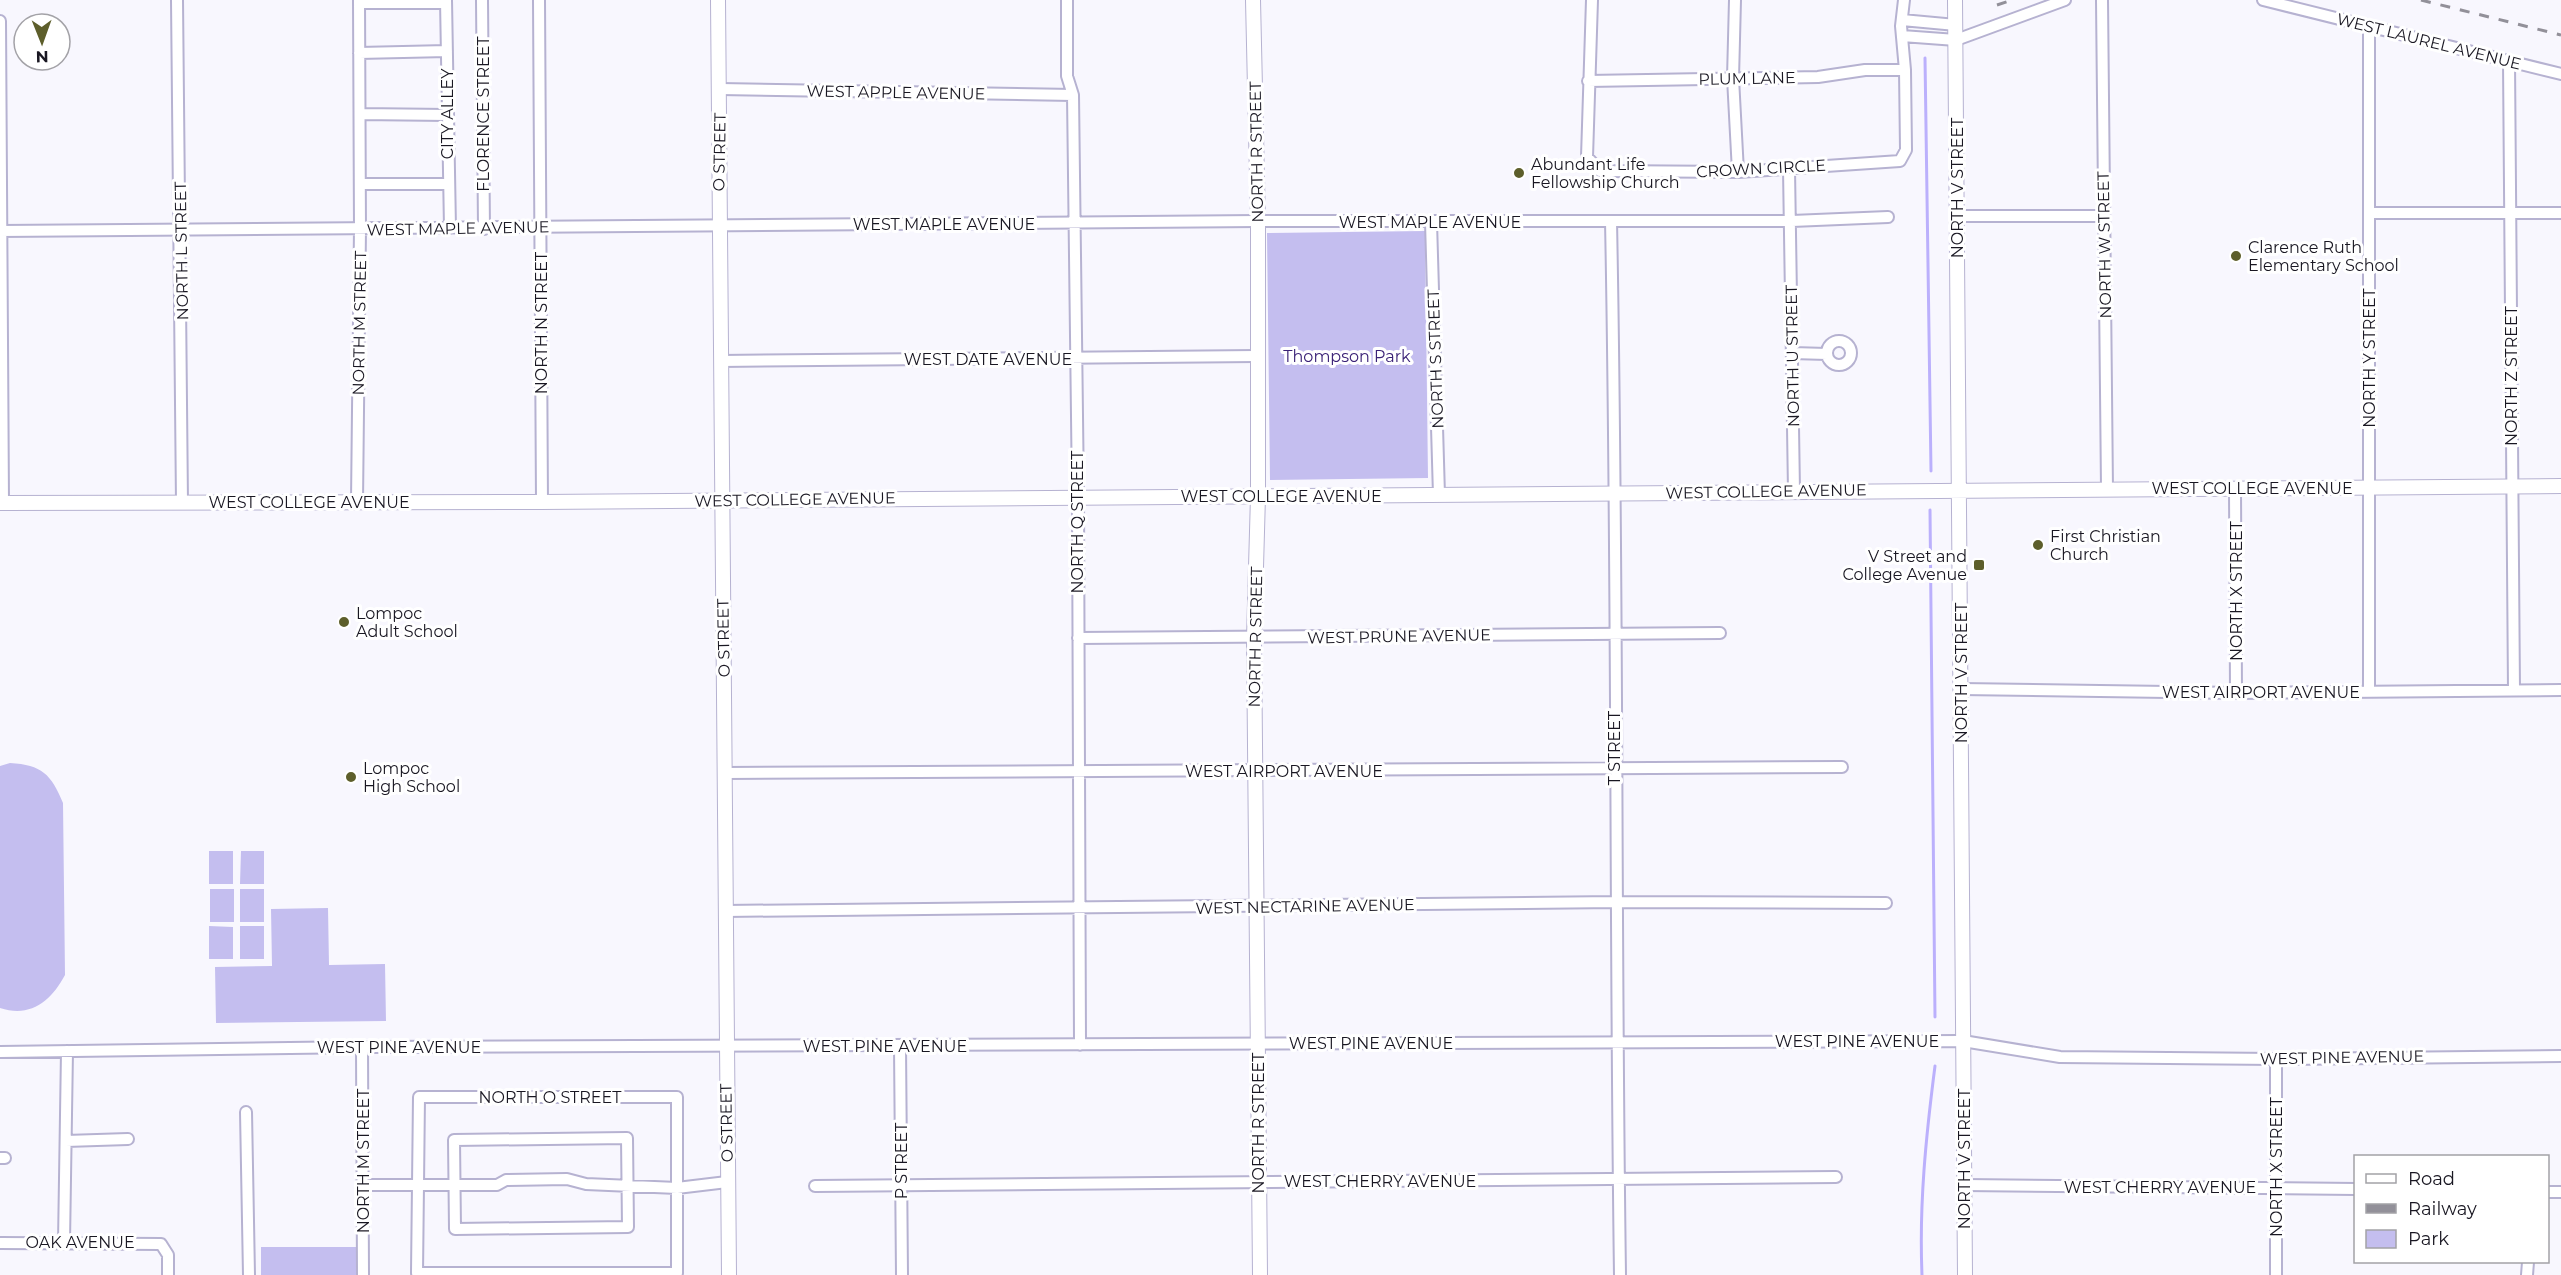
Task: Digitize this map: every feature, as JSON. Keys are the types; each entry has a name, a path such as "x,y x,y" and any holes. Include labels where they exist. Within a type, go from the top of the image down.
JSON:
{"street":[{"name":"NORTH L STREET","path":"177,0 182,503"},
{"name":"FLORENCE STREET","path":"482,0 484,229"},
{"name":"NORTH N STREET","path":"539,0 542,502"},
{"name":"O STREET","path":"718,0 720,89 718,226 726,773 725,1046 729,1275"},
{"name":"NORTH Q STREET","path":"1067,0 1067,76 1073,95 1078,496 1080,1046"},
{"name":"NORTH R STREET","path":"1253,0 1258,221 1256,356 1258,496 1254,638 1260,1275"},
{"name":"CROWN CIRCLE","path":"1592,0 1587,157 1600,171 1738,172 1900,160 1906,150 1905,70 1902,36 1904,0"},
{"path":"1735,0 1733,78 1738,172"},
{"name":"NORTH V STREET","path":"1955,0 1965,1275"},
{"path":"1902,36 1956,40 2065,0"},
{"name":"NORTH W STREET","path":"2102,0 2107,489"},
{"name":"WEST LAUREL AVENUE","path":"2263,0 2561,74"},
{"path":"359,1 446,1"},
{"name":"NORTH M STREET","path":"357,502 360,229 359,1"},
{"name":"CITY ALLEY","path":"446,1 450,228"},
{"path":"1902,20 1956,25"},
{"path":"0,21 1,502"},
{"name":"NORTH Y STREET","path":"2369,25 2369,692"},
{"path":"359,53 447,51"},
{"name":"NORTH Z STREET","path":"2509,62 2514,690"},
{"name":"PLUM LANE","path":"1588,81 1818,77 1865,70 1905,70"},
{"name":"WEST APPLE AVENUE","path":"720,89 1073,95"},
{"path":"360,114 447,115"},
{"name":"NORTH U STREET","path":"1790,169 1794,491"},
{"path":"360,184 448,184"},
{"path":"2370,213 2561,213"},
{"path":"1957,216 2104,216"},
{"name":"WEST MAPLE AVENUE","path":"1,231 484,229 1258,221 1792,221 1888,217"},
{"name":"T STREET","path":"1611,221 1616,493 1614,768 1620,1275"},
{"name":"NORTH S STREET","path":"1431,222 1440,495"},
{"path":"1792,353 1827,354"},
{"name":"WEST DATE AVENUE","path":"721,361 1256,356"},
{"name":"WEST COLLEGE AVENUE","path":"1,502 542,502 2561,486"},
{"name":"NORTH X STREET","path":"2235,488 2236,693"},
{"name":"WEST PRUNE AVENUE","path":"1078,638 1720,633"},
{"name":"WEST AIRPORT AVENUE","path":"1961,689 2236,693 2561,690"},
{"name":"WEST AIRPORT AVENUE","path":"726,773 1842,767"},
{"name":"WEST NECTARINE AVENUE","path":"724,910 1616,902 1886,903"},
{"name":"WEST PINE AVENUE","path":"0,1052 362,1047 900,1047 1617,1041 1964,1041 2060,1057 2276,1059 2561,1056"},
{"name":"NORTH M STREET","path":"362,1047 363,1275"},
{"name":"P STREET","path":"900,1047 902,1275"},
{"path":"64,1242 67,1051"},
{"name":"NORTH X STREET","path":"2276,1059 2276,1275"},
{"name":"NORTH O STREET","path":"419,1097 677,1097 677,1188 677,1273 417,1273 416,1185 419,1097"},
{"path":"246,1112 249,1275"},
{"path":"627,1138 628,1184 628,1227 455,1229 454,1140 627,1138"},
{"path":"66,1142 128,1139"},
{"name":"WEST CHERRY AVENUE","path":"815,1186 1836,1177"},
{"path":"363,1185 498,1185 506,1180 560,1179 586,1184 628,1184 677,1188 727,1182"},
{"name":"WEST CHERRY AVENUE","path":"1965,1185 2354,1189"},
{"name":"OAK AVENUE","path":"0,1243 160,1244 168,1255 168,1275"}],"green space":[{"name":"Thompson Park","path":"1425,231 1428,478 1270,480 1267,233"},
{"path":"10,763 30,766 44,773 54,785 63,803 65,975 46,1000 21,1011 0,1008 0,766"},
{"path":"209,851 233,851 233,884 209,884"},
{"path":"241,851 264,851 264,884 240,884"},
{"path":"210,889 234,889 234,922 210,922"},
{"path":"240,889 264,889 264,922 240,922"},
{"path":"328,908 329,965 385,964 386,1021 216,1023 215,967 272,966 271,909"},
{"path":"209,926 233,927 233,959 209,959"},
{"path":"240,926 264,926 264,959 240,959"},
{"path":"261,1247 356,1247 356,1275 261,1275"}],"waterway":[{"path":"1925,58 1931,471"},
{"path":"1930,510 1935,1017"},
{"path":"1922,1275 1924,1170 1935,1066"}],"railway":[{"path":"1997,5 2012,0"},
{"path":"2421,0 2561,35"}],"place":[{"name":"Abundant Life Fellowship Church","path":"1519,173"},
{"name":"Clarence Ruth Elementary School","path":"2236,256"},
{"name":"First Christian Church","path":"2038,545"},
{"name":"V Street and College Avenue","path":"1979,565"},
{"name":"Lompoc Adult School","path":"344,622"},
{"name":"Lompoc High School","path":"351,777"}]}
